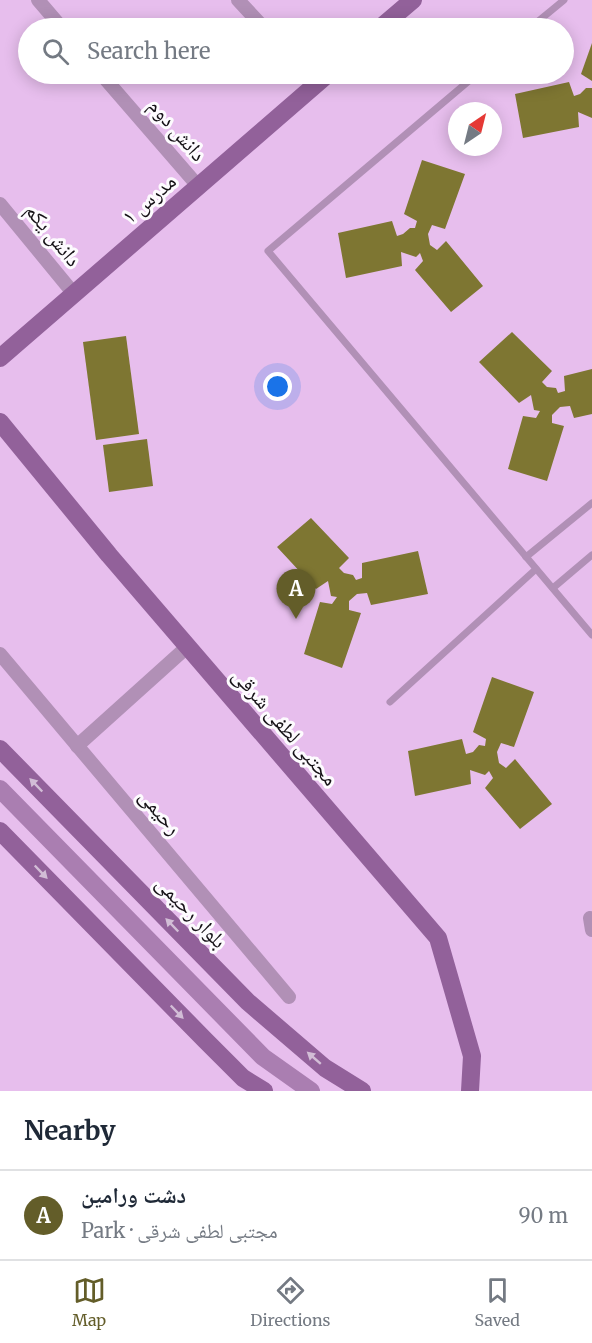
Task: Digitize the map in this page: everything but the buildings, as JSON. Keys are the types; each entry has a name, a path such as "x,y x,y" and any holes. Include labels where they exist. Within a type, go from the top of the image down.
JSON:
{"street":[{"path":"38,0 53,18"},
{"path":"238,0 255,18"},
{"path":"392,18 413,0"},
{"name":"دانش دوم","path":"110,84 198,186"},
{"name":"مدرس ۱","path":"0,358 198,186 308,84"},
{"name":"دانش یکم","path":"0,204 74,294"},
{"name":"مجتبی لطفی شرقی","path":"0,422 187,647 438,938 472,1056 470,1091"},
{"path":"77,746 187,647"},
{"name":"رحیمی","path":"0,654 289,997"},
{"name":"بلوار رحیمی","path":"0,749 248,1002 326,1068 362,1091"},
{"path":"0,831 243,1078 264,1091"}],"lane":[{"path":"542,18 564,0"},
{"path":"465,84 268,251 592,635"},
{"path":"526,557 592,503"},
{"path":"553,588 592,555"},
{"path":"390,702 536,569"}],"shaded area":[{"path":"0,0 592,0 592,1091 0,1091"}],"waterway":[{"path":"0,789 263,1057 311,1091"}],"place":[{"name":"دشت ورامین","path":"296,619"}]}
